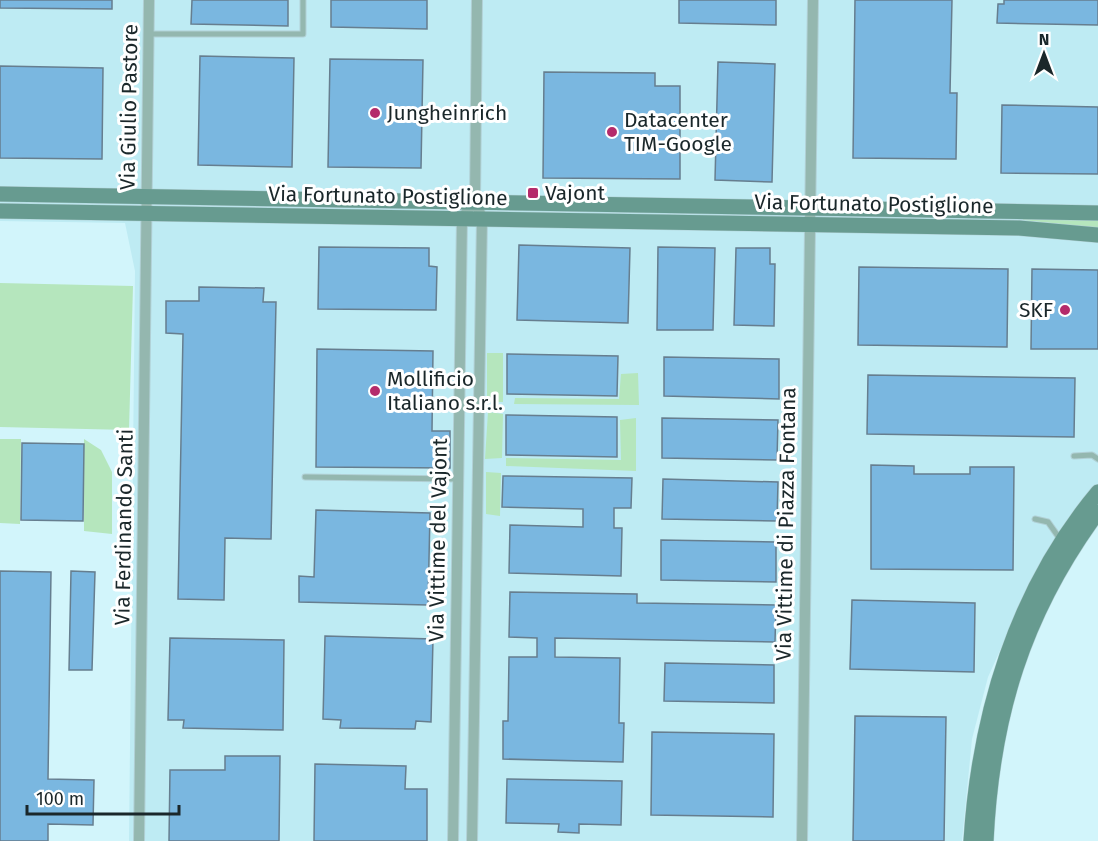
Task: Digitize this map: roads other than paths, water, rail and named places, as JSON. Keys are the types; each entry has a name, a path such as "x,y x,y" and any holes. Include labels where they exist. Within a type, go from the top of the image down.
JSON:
{"street":[{"name":"Via Giulio Pastore","path":"148,213 150,0"},
{"path":"462,218 475,201 477,0"},
{"name":"Via Vittime di Piazza Fontana","path":"802,841 813,0"},
{"name":"Via Fortunato Postiglione","path":"0,194 1098,213"},
{"name":"Via Vittime del Vajont","path":"472,841 482,218 475,201"},
{"name":"Via Fortunato Postiglione","path":"0,212 1019,228 1098,235"},
{"path":"1018,212 1019,228"},
{"name":"Via Ferdinando Santi","path":"139,841 148,213"},
{"name":"Via Vittime del Vajont","path":"453,841 462,218"},
{"path":"460,376 479,377"},
{"path":"971,841 980,756 998,677 1016,630 1063,542 1098,492"},
{"path":"986,841 993,757 1010,680 1042,607 1091,530 1098,512"},
{"path":"454,750 473,750"}],"lane":[{"path":"149,34 303,34 303,0"},
{"path":"283,198 283,215"},
{"path":"630,204 630,221"},
{"path":"1074,456 1092,455 1098,459"},
{"path":"305,477 458,479"},
{"path":"1035,519 1048,522 1063,542"}],"place":[{"name":"Jungheinrich","path":"375,113"},
{"name":"Datacenter TIM-Google","path":"612,132"},
{"name":"Vajont","path":"533,193"},
{"name":"SKF","path":"1065,310"},
{"name":"Mollificio Italiano s.r.l.","path":"375,391"}]}
